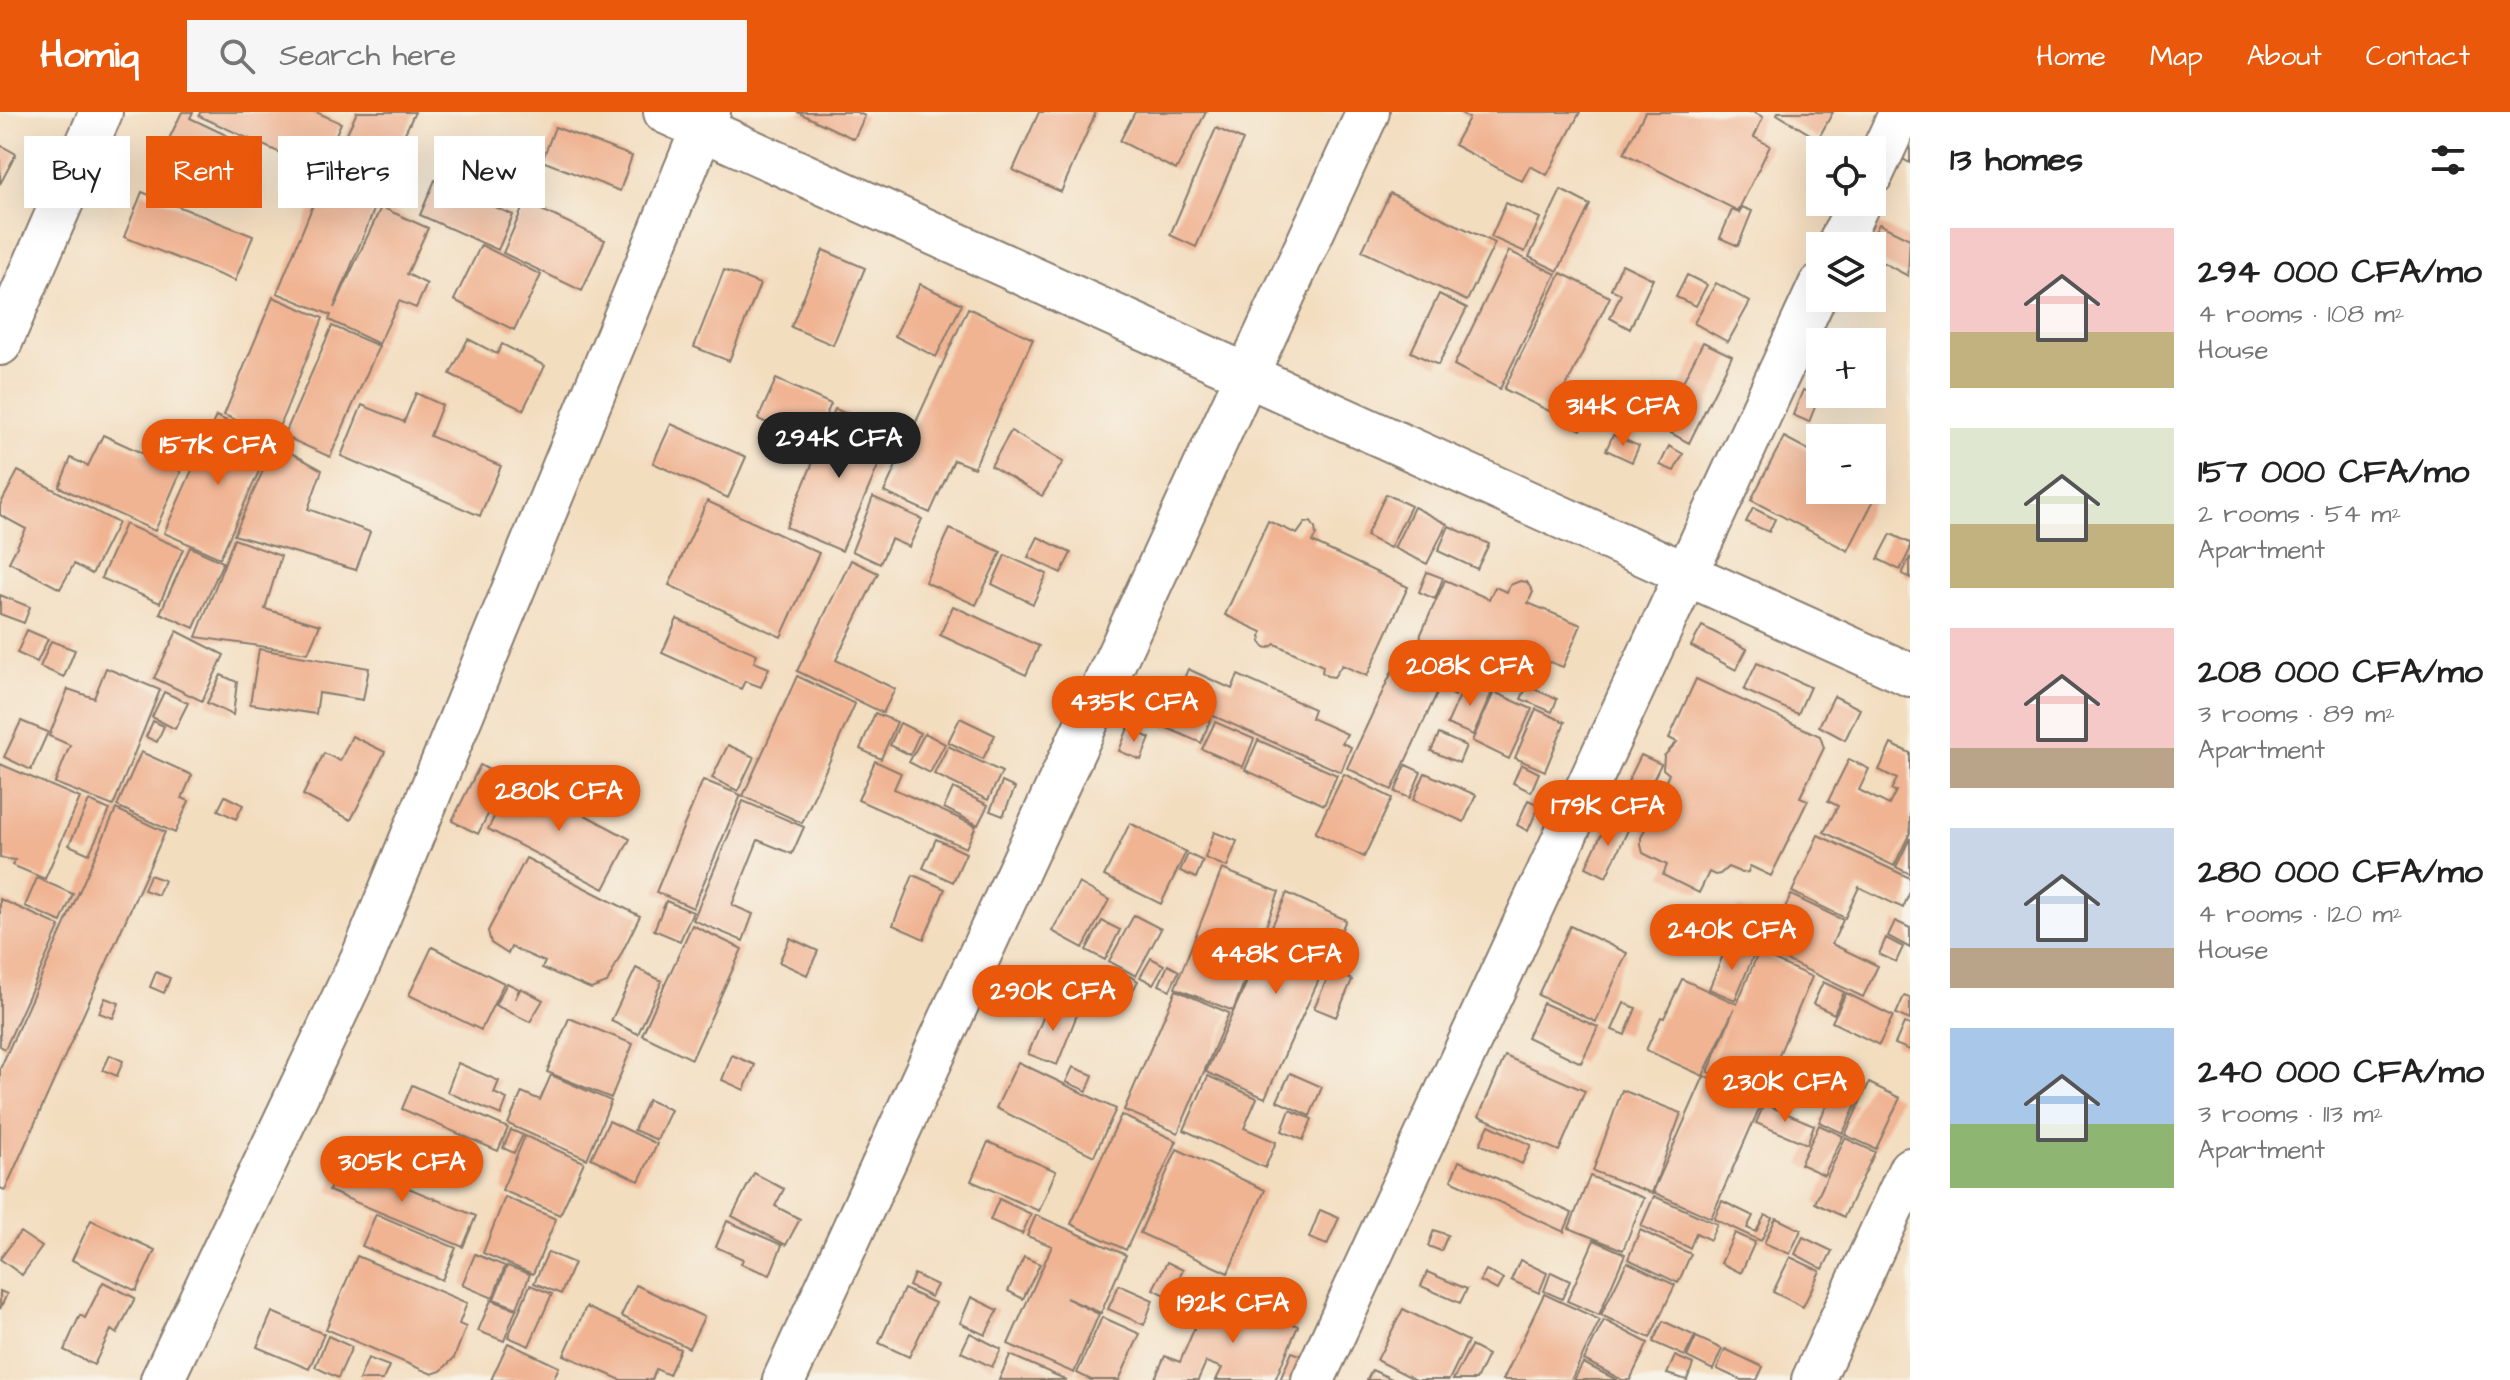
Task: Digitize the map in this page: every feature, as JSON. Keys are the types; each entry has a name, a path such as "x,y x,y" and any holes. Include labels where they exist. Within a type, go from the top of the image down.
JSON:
{"street":[{"path":"0,344 16,266 101,112"},
{"path":"784,1380 1368,112"},
{"path":"1886,144 1901,112"},
{"path":"162,1380 364,954 692,118 1247,376 1910,675"},
{"path":"1313,1380 1807,312"},
{"path":"1813,1380 1910,1169"}],"building":[{"path":"182,112 193,112 190,118 228,136 170,136"},
{"path":"200,112 316,112 341,123 335,136 278,136 278,152 262,145 262,136 243,136 199,116"},
{"path":"357,112 415,112 404,136 346,136"},
{"path":"797,112 856,112 865,116 854,139"},
{"path":"1039,112 1096,112 1061,192 1013,170"},
{"path":"1135,112 1206,112 1176,170 1120,141"},
{"path":"1459,112 1580,112 1547,175 1530,166 1522,181 1454,145 1469,118"},
{"path":"1645,112 1753,112 1763,117 1754,137 1770,146 1738,211 1624,153"},
{"path":"1833,112 1820,136 1813,136 1777,114"},
{"path":"555,127 632,156 620,191 545,162 545,153"},
{"path":"1216,128 1243,140 1196,247 1170,235"},
{"path":"1910,141 1910,163 1901,158"},
{"path":"0,145 16,154 0,184"},
{"path":"434,182 434,208 497,208 513,215 498,250 420,215"},
{"path":"1561,190 1590,205 1558,271 1529,257"},
{"path":"142,192 146,194 146,208 182,208 253,236 235,281 124,237"},
{"path":"1390,193 1495,243 1467,301 1362,251"},
{"path":"1506,203 1540,218 1525,252 1491,237"},
{"path":"1742,207 1752,211 1738,246 1720,238 1732,210 1739,213"},
{"path":"312,208 375,208 334,308 381,208 428,228 407,274 427,284 416,308 399,301 379,344 329,320 331,315 277,293"},
{"path":"522,208 538,208 605,240 582,291 503,253"},
{"path":"1879,224 1910,239 1908,276 1886,264 1886,232 1875,232"},
{"path":"481,245 541,275 514,330 454,300"},
{"path":"823,250 865,268 833,345 791,327"},
{"path":"1509,251 1556,274 1500,389 1454,365"},
{"path":"1622,264 1653,279 1630,329 1610,318 1621,294 1611,289"},
{"path":"724,270 760,284 729,361 694,347"},
{"path":"1561,273 1610,297 1553,413 1504,389"},
{"path":"1687,275 1707,285 1696,306 1676,297"},
{"path":"1716,283 1750,302 1728,342 1694,323"},
{"path":"920,284 962,304 936,357 895,336"},
{"path":"1439,294 1467,308 1438,365 1411,352"},
{"path":"273,297 323,318 275,437 224,415"},
{"path":"968,308 1033,339 974,468 954,460 930,513 884,492"},
{"path":"332,326 379,346 330,457 284,436"},
{"path":"468,339 497,354 502,344 545,366 523,410 450,374"},
{"path":"1703,342 1732,356 1689,443 1660,427"},
{"path":"776,379 831,404 813,444 758,419"},
{"path":"1803,390 1806,391 1806,408 1815,408 1809,422 1793,415"},
{"path":"416,393 442,405 430,436 501,466 480,516 341,456 362,405 404,422"},
{"path":"1574,400 1592,409 1581,430 1563,421"},
{"path":"835,409 892,433 842,551 786,527"},
{"path":"216,416 272,442 220,558 164,533"},
{"path":"671,424 746,457 728,498 653,463"},
{"path":"1011,431 1063,462 1042,496 991,466"},
{"path":"103,435 181,471 155,531 59,487 71,458 88,466"},
{"path":"1613,435 1639,446 1632,462 1606,450"},
{"path":"1784,437 1806,449 1806,504 1872,504 1848,551 1751,500"},
{"path":"275,444 322,470 308,509 370,532 356,570 234,535"},
{"path":"1669,446 1683,454 1674,471 1660,465"},
{"path":"18,471 118,523 92,574 74,564 60,589 9,562 26,529 0,515 0,505"},
{"path":"1386,494 1411,506 1390,548 1366,536"},
{"path":"873,497 922,519 909,547 891,539 880,564 852,551"},
{"path":"707,501 819,553 781,637 669,585"},
{"path":"1414,507 1447,524 1427,564 1394,548"},
{"path":"1753,508 1775,519 1769,532 1746,522"},
{"path":"1268,521 1297,534 1305,523 1311,522 1316,535 1312,542 1408,587 1367,676 1342,665 1334,677 1327,676 1322,672 1323,666 1275,644 1264,647 1260,642 1262,632 1225,615"},
{"path":"125,524 183,549 160,603 101,578"},
{"path":"1449,526 1489,544 1477,569 1438,551"},
{"path":"950,529 1001,552 976,605 925,582"},
{"path":"1891,534 1910,543 1910,550 1900,570 1878,559"},
{"path":"1038,537 1071,553 1061,573 1028,557"},
{"path":"234,539 281,556 265,609 320,625 308,653 196,637"},
{"path":"190,547 223,562 194,628 160,613"},
{"path":"1005,555 1047,574 1033,604 992,584"},
{"path":"1910,557 1910,578 1902,574"},
{"path":"851,560 878,573 836,660 895,689 883,713 797,671"},
{"path":"1427,572 1443,578 1435,599 1419,592"},
{"path":"1445,580 1489,599 1495,587 1507,592 1510,585 1527,582 1533,592 1528,603 1581,625 1563,667 1550,662 1542,667 1505,652 1497,674 1462,660 1457,671 1431,659 1423,652 1421,634"},
{"path":"0,595 30,607 24,623 0,614"},
{"path":"953,606 1039,646 1026,675 940,635"},
{"path":"677,619 757,654 754,662 769,668 761,687 745,681 741,689 662,653"},
{"path":"1702,626 1747,649 1736,670 1691,646"},
{"path":"27,630 48,639 37,662 17,653"},
{"path":"177,631 224,655 202,701 154,678"},
{"path":"51,641 75,650 64,677 40,667"},
{"path":"259,649 369,668 363,700 319,693 316,714 250,704"},
{"path":"1401,652 1446,674 1392,790 1347,768"},
{"path":"1757,663 1810,687 1798,714 1744,690"},
{"path":"106,668 160,690 113,806 55,783 70,745 49,736 68,689 94,698"},
{"path":"1188,669 1232,689 1238,675 1314,709 1311,718 1347,734 1342,743 1351,747 1341,772 1170,697"},
{"path":"1449,674 1462,679 1455,696 1442,690"},
{"path":"221,675 237,682 233,715 207,703"},
{"path":"797,676 855,704 802,823 743,796"},
{"path":"1696,679 1820,736 1824,748 1800,797 1808,800 1771,876 1750,866 1748,872 1742,873 1728,867 1720,874 1709,872 1699,893 1663,875 1667,865 1643,853 1641,845 1641,838 1669,774 1663,769 1664,756 1677,742 1669,738"},
{"path":"1467,680 1492,692 1473,735 1447,724"},
{"path":"1527,686 1557,699 1552,712 1521,699"},
{"path":"164,692 188,703 175,729 152,717"},
{"path":"1494,692 1532,709 1509,759 1472,741"},
{"path":"1834,696 1860,709 1845,740 1819,726"},
{"path":"1169,700 1211,718 1201,743 1158,724"},
{"path":"1536,709 1565,722 1545,771 1515,758"},
{"path":"875,713 897,722 881,759 860,749"},
{"path":"960,718 995,735 983,759 948,742"},
{"path":"21,721 48,732 31,770 4,757"},
{"path":"153,721 164,726 157,742 146,737"},
{"path":"1215,722 1254,739 1243,767 1202,749"},
{"path":"900,723 920,733 910,755 890,745"},
{"path":"1128,728 1150,738 1141,760 1119,751"},
{"path":"925,733 945,744 930,773 909,762"},
{"path":"1439,734 1466,746 1459,763 1431,751"},
{"path":"352,736 385,752 351,820 303,795 324,753 340,761"},
{"path":"1258,740 1337,775 1324,805 1245,770"},
{"path":"1891,744 1910,753 1910,833 1894,866 1824,832 1838,806 1828,801 1849,759 1869,769 1859,790 1889,805 1896,791 1891,790 1897,779 1879,770"},
{"path":"728,745 754,757 738,791 712,778"},
{"path":"948,746 1002,772 988,800 934,774"},
{"path":"141,752 192,775 182,798 189,801 175,833 117,806"},
{"path":"1641,755 1661,764 1637,813 1617,804"},
{"path":"875,761 901,773 894,789 976,826 966,848 858,800"},
{"path":"0,764 80,798 45,879 12,865 15,860 0,858"},
{"path":"1521,764 1539,773 1531,792 1513,783"},
{"path":"480,765 506,779 478,834 452,821"},
{"path":"1406,765 1421,772 1410,798 1395,792"},
{"path":"1425,773 1476,795 1464,822 1413,800"},
{"path":"1344,774 1392,798 1364,857 1315,833"},
{"path":"514,777 630,839 604,889 488,829"},
{"path":"703,780 741,795 693,908 656,892"},
{"path":"1002,782 1015,788 1003,816 990,811"},
{"path":"953,788 988,805 978,825 944,808"},
{"path":"225,796 243,805 236,819 218,810"},
{"path":"1528,800 1539,805 1528,831 1517,825"},
{"path":"89,801 110,810 89,854 69,845"},
{"path":"743,801 804,827 792,854 758,840 732,905 753,914 743,941 693,920"},
{"path":"116,809 165,832 5,1190 0,1188 0,1069"},
{"path":"1609,818 1629,828 1606,877 1586,867"},
{"path":"1130,823 1186,852 1161,904 1104,876"},
{"path":"1214,832 1237,841 1227,867 1205,858"},
{"path":"1818,835 1910,878 1910,892 1903,908 1859,887 1845,918 1792,892"},
{"path":"1910,838 1910,874 1896,867"},
{"path":"936,839 966,853 953,882 923,868"},
{"path":"1188,854 1203,861 1196,878 1180,871"},
{"path":"526,858 640,916 607,983 591,989 542,968 545,962 511,947 508,954 491,943 488,931"},
{"path":"1222,869 1279,892 1233,1011 1175,988"},
{"path":"150,875 164,880 158,895 144,890"},
{"path":"913,875 945,889 924,939 893,925"},
{"path":"37,878 73,894 61,922 25,906"},
{"path":"1079,883 1109,900 1083,948 1052,931"},
{"path":"1287,893 1346,920 1265,1098 1206,1072"},
{"path":"1791,895 1843,920 1832,944 1878,966 1863,997 1765,950"},
{"path":"0,899 60,926 5,1049 0,1046"},
{"path":"666,901 693,912 680,941 654,930"},
{"path":"1738,908 1765,920 1752,950 1725,938"},
{"path":"1134,915 1161,929 1136,976 1109,961"},
{"path":"1102,921 1120,930 1105,960 1086,950"},
{"path":"1895,921 1910,928 1910,948 1888,936"},
{"path":"692,925 742,949 692,1059 642,1035"},
{"path":"1570,926 1627,953 1596,1022 1538,995"},
{"path":"790,938 818,951 807,975 779,962"},
{"path":"1886,938 1903,947 1896,962 1879,954"},
{"path":"1728,943 1754,954 1735,1000 1709,989"},
{"path":"432,947 504,983 481,1030 409,995"},
{"path":"1758,953 1812,977 1762,1095 1708,1072 1734,1009 1703,1076 1646,1050 1682,979 1737,1004"},
{"path":"1151,958 1164,965 1153,984 1140,977"},
{"path":"1168,965 1179,971 1170,990 1159,985"},
{"path":"636,968 662,981 638,1034 611,1021"},
{"path":"1331,970 1352,980 1336,1017 1314,1008"},
{"path":"1120,971 1138,981 1130,996 1112,986"},
{"path":"156,972 170,978 164,993 150,987"},
{"path":"1823,982 1844,992 1834,1014 1813,1004"},
{"path":"507,983 519,989 515,999 521,988 543,1000 530,1022 495,1005"},
{"path":"1176,990 1229,1013 1178,1133 1124,1110"},
{"path":"1846,993 1893,1016 1879,1045 1832,1022"},
{"path":"1904,996 1910,998 1910,1020 1896,1014"},
{"path":"105,998 119,1003 113,1018 99,1013"},
{"path":"1050,1001 1078,1012 1057,1065 1028,1054"},
{"path":"1543,1003 1598,1027 1581,1063 1527,1037"},
{"path":"1624,1003 1636,1008 1625,1035 1612,1030"},
{"path":"569,1018 633,1044 611,1098 547,1072"},
{"path":"1904,1023 1910,1025 1910,1050 1895,1044"},
{"path":"110,1055 123,1061 117,1076 103,1070"},
{"path":"732,1055 755,1065 744,1090 722,1080"},
{"path":"1505,1056 1585,1091 1559,1151 1479,1116"},
{"path":"1018,1062 1116,1109 1094,1156 996,1108"},
{"path":"458,1063 499,1081 494,1093 507,1099 501,1115 447,1092"},
{"path":"1073,1067 1093,1075 1087,1091 1066,1082"},
{"path":"1290,1073 1322,1087 1310,1116 1277,1101"},
{"path":"551,1075 611,1101 587,1159 508,1124 522,1092 540,1100"},
{"path":"1208,1076 1257,1098 1244,1128 1276,1142 1265,1168 1184,1130"},
{"path":"1704,1076 1762,1102 1711,1218 1653,1192"},
{"path":"1869,1083 1900,1098 1876,1149 1845,1135"},
{"path":"412,1085 508,1128 498,1151 402,1109"},
{"path":"1622,1090 1681,1113 1652,1193 1593,1171"},
{"path":"1832,1094 1856,1105 1843,1133 1819,1122"},
{"path":"648,1100 671,1110 657,1140 634,1130"},
{"path":"1764,1104 1814,1125 1807,1144 1756,1123"},
{"path":"1290,1110 1312,1119 1303,1140 1282,1131"},
{"path":"1121,1115 1177,1141 1126,1250 1071,1224"},
{"path":"609,1121 657,1144 639,1181 591,1158"},
{"path":"1489,1125 1531,1145 1522,1164 1480,1144"},
{"path":"1819,1125 1843,1136 1824,1175 1800,1164"},
{"path":"511,1130 523,1135 514,1153 503,1148"},
{"path":"525,1136 584,1162 560,1215 502,1190"},
{"path":"1845,1138 1875,1152 1844,1217 1815,1203"},
{"path":"988,1142 1056,1171 1039,1211 971,1181"},
{"path":"1177,1149 1265,1190 1228,1273 1140,1233"},
{"path":"341,1160 476,1216 463,1247 329,1191"},
{"path":"1459,1161 1572,1213 1564,1232 1451,1180"},
{"path":"754,1173 784,1189 775,1206 800,1219 786,1245 732,1216"},
{"path":"1590,1176 1644,1198 1623,1250 1569,1228"},
{"path":"1654,1196 1717,1224 1710,1240 1696,1233 1690,1248 1641,1226"},
{"path":"505,1197 556,1219 533,1274 483,1253"},
{"path":"999,1199 1031,1214 1022,1234 990,1220"},
{"path":"1722,1201 1753,1216 1747,1228 1756,1232 1765,1215 1772,1218 1761,1241 1714,1219"},
{"path":"1320,1210 1339,1218 1327,1245 1309,1238"},
{"path":"376,1214 456,1248 442,1280 362,1246"},
{"path":"1036,1215 1126,1255 1101,1313 1066,1298 1099,1314 1074,1373 1008,1344 1052,1246 1027,1236"},
{"path":"1776,1218 1801,1230 1790,1254 1764,1243"},
{"path":"91,1220 155,1250 136,1291 72,1260"},
{"path":"727,1221 782,1245 770,1275 741,1264 743,1259 716,1247"},
{"path":"1434,1230 1448,1235 1441,1251 1428,1246"},
{"path":"1640,1230 1691,1254 1678,1283 1628,1259"},
{"path":"20,1232 42,1247 22,1275 0,1259"},
{"path":"1735,1233 1755,1242 1741,1273 1721,1263"},
{"path":"1803,1237 1832,1251 1823,1269 1795,1254"},
{"path":"1594,1240 1625,1254 1599,1315 1567,1301"},
{"path":"548,1252 574,1263 561,1294 534,1283"},
{"path":"475,1254 505,1266 493,1298 462,1285"},
{"path":"357,1256 467,1303 459,1324 466,1327 454,1358 441,1371 432,1374 326,1329"},
{"path":"1024,1257 1040,1264 1023,1299 1008,1291"},
{"path":"1790,1257 1820,1271 1803,1307 1773,1292"},
{"path":"1520,1260 1547,1273 1539,1293 1511,1280"},
{"path":"1167,1262 1183,1270 1170,1297 1153,1289"},
{"path":"1627,1262 1675,1285 1650,1338 1601,1315"},
{"path":"507,1266 530,1274 517,1308 494,1299"},
{"path":"1486,1270 1503,1279 1497,1290 1480,1281"},
{"path":"1427,1272 1467,1289 1460,1303 1421,1286"},
{"path":"1551,1272 1570,1281 1562,1299 1544,1291"},
{"path":"914,1274 937,1285 931,1297 909,1286"},
{"path":"103,1282 135,1298 117,1334 111,1330 94,1365 64,1350 80,1315 85,1318"},
{"path":"530,1285 552,1294 529,1346 508,1337"},
{"path":"636,1285 704,1317 689,1348 621,1316"},
{"path":"1119,1285 1153,1300 1144,1325 1108,1309"},
{"path":"904,1289 935,1303 909,1357 879,1343"},
{"path":"0,1291 7,1294 0,1309"},
{"path":"1210,1292 1233,1302 1224,1321 1238,1328 1248,1305 1298,1326 1275,1380 1216,1380 1222,1368 1206,1362 1198,1380 1154,1380 1165,1356 1180,1362"},
{"path":"1544,1294 1600,1320 1571,1380 1503,1380"},
{"path":"971,1297 998,1310 985,1335 960,1323"},
{"path":"491,1300 516,1309 504,1341 478,1331"},
{"path":"586,1307 680,1349 669,1375 656,1369 652,1380 621,1380 564,1355"},
{"path":"1403,1309 1468,1341 1449,1380 1416,1380 1377,1360"},
{"path":"272,1312 324,1334 309,1369 257,1347"},
{"path":"1102,1317 1140,1334 1119,1380 1091,1380 1077,1373"},
{"path":"1604,1320 1648,1343 1630,1380 1622,1380 1584,1360"},
{"path":"1663,1321 1695,1336 1685,1356 1653,1342"},
{"path":"970,1333 1001,1349 992,1367 961,1352"},
{"path":"328,1336 352,1347 338,1378 315,1367"},
{"path":"1696,1337 1722,1349 1713,1370 1687,1357"},
{"path":"508,1343 559,1367 553,1380 491,1380"},
{"path":"1471,1346 1488,1355 1476,1380 1453,1380"},
{"path":"1725,1349 1763,1367 1757,1380 1741,1380 1717,1369"},
{"path":"1292,1352 1306,1357 1296,1380 1280,1380"},
{"path":"1010,1355 1067,1380 999,1380"},
{"path":"1675,1356 1693,1364 1687,1380 1667,1374"},
{"path":"368,1358 389,1366 383,1380 359,1380"},
{"path":"1583,1363 1617,1380 1574,1380"},
{"path":"1372,1370 1394,1380 1367,1380"}]}
